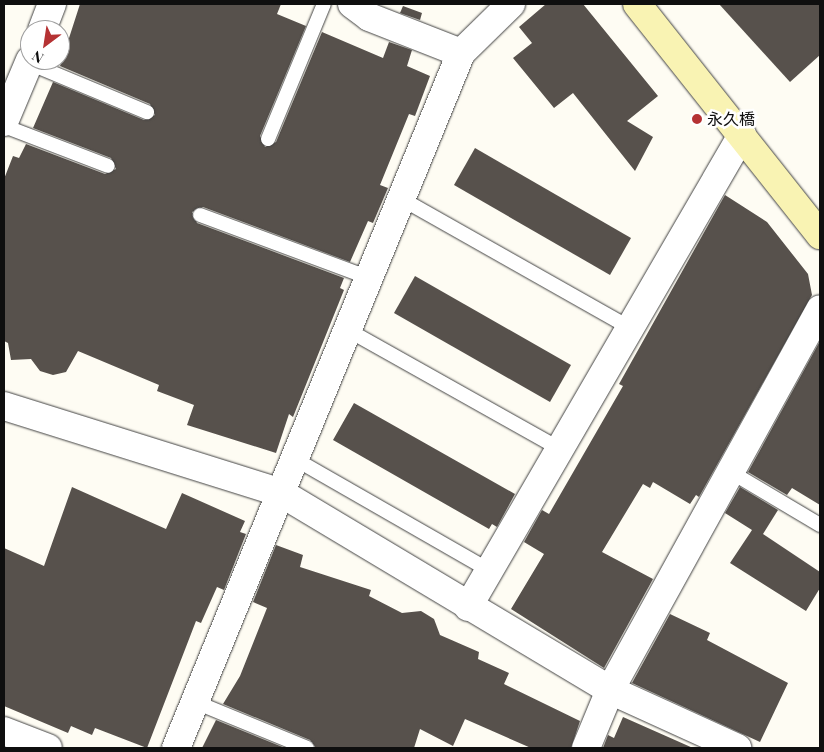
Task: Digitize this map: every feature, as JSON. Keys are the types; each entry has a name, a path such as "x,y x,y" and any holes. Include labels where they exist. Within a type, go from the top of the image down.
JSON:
{"main road":[{"path":"636,4 820,234"}],"street":[{"path":"46,20 52,4"},
{"path":"352,4 369,17 461,53"},
{"path":"176,748 461,53 511,4"},
{"path":"4,124 26,70"},
{"path":"468,607 742,135"},
{"path":"586,748 610,690 820,309"},
{"path":"4,406 281,493 468,607 610,690 736,748"},
{"path":"4,730 48,748"}],"lane":[{"path":"268,139 324,4"},
{"path":"51,70 147,112"},
{"path":"4,124 108,166"},
{"path":"402,199 630,328"},
{"path":"200,215 369,278"},
{"path":"348,330 560,449"},
{"path":"295,458 489,570"},
{"path":"731,472 820,525"},
{"path":"195,702 307,748"}],"building":[{"path":"80,4 281,4 277,14 306,26 260,136 265,147 276,142 322,32 383,58 389,42 412,50 407,66 430,76 415,116 409,114 380,185 388,188 373,223 368,221 350,262 203,207 192,212 197,223 344,278 340,288 344,290 293,417 289,414 276,453 187,425 194,405 157,391 159,385 78,351 66,372 53,375 40,371 31,359 11,360 8,343 4,341 4,179 13,156 19,158 26,144 105,174 116,169 111,158 33,128 53,82 144,120 155,115 150,104 69,70 70,35"},
{"path":"546,4 583,4 658,96 627,121 653,137 635,171 573,93 554,108 513,58 532,43 519,27"},
{"path":"719,4 820,4 820,55 790,82"},
{"path":"403,6 422,13 420,20 400,13"},
{"path":"475,148 631,238 610,275 454,185"},
{"path":"725,195 767,222 808,274 812,295 699,497 696,495 690,504 653,482 650,488 643,484 602,552 653,579 604,668 511,609 544,554 524,542 542,510 549,514 623,386 619,384"},
{"path":"415,276 571,365 550,402 394,313"},
{"path":"820,341 820,505 792,488 787,495 748,472"},
{"path":"354,403 515,494 497,527 492,524 489,529 333,440"},
{"path":"72,487 166,529 182,493 245,521 240,532 246,534 224,590 217,587 201,623 196,621 147,748 95,728 92,735 71,726 68,733 4,706 4,548 44,566"},
{"path":"740,487 778,510 763,534 820,572 820,588 806,611 730,563 752,530 725,513"},
{"path":"276,545 303,555 300,567 371,590 369,596 402,613 421,611 434,619 440,635 479,652 478,659 509,673 504,684 580,721 571,748 531,748 465,719 453,746 420,729 414,748 316,748 310,740 223,704 240,676 267,608 253,602"},
{"path":"670,614 710,633 707,640 788,683 760,742 632,683"},
{"path":"623,717 693,748 603,748 608,735 614,738"},
{"path":"216,720 285,748 202,748"}],"place":[{"name":"永久橋","path":"697,119"}]}
